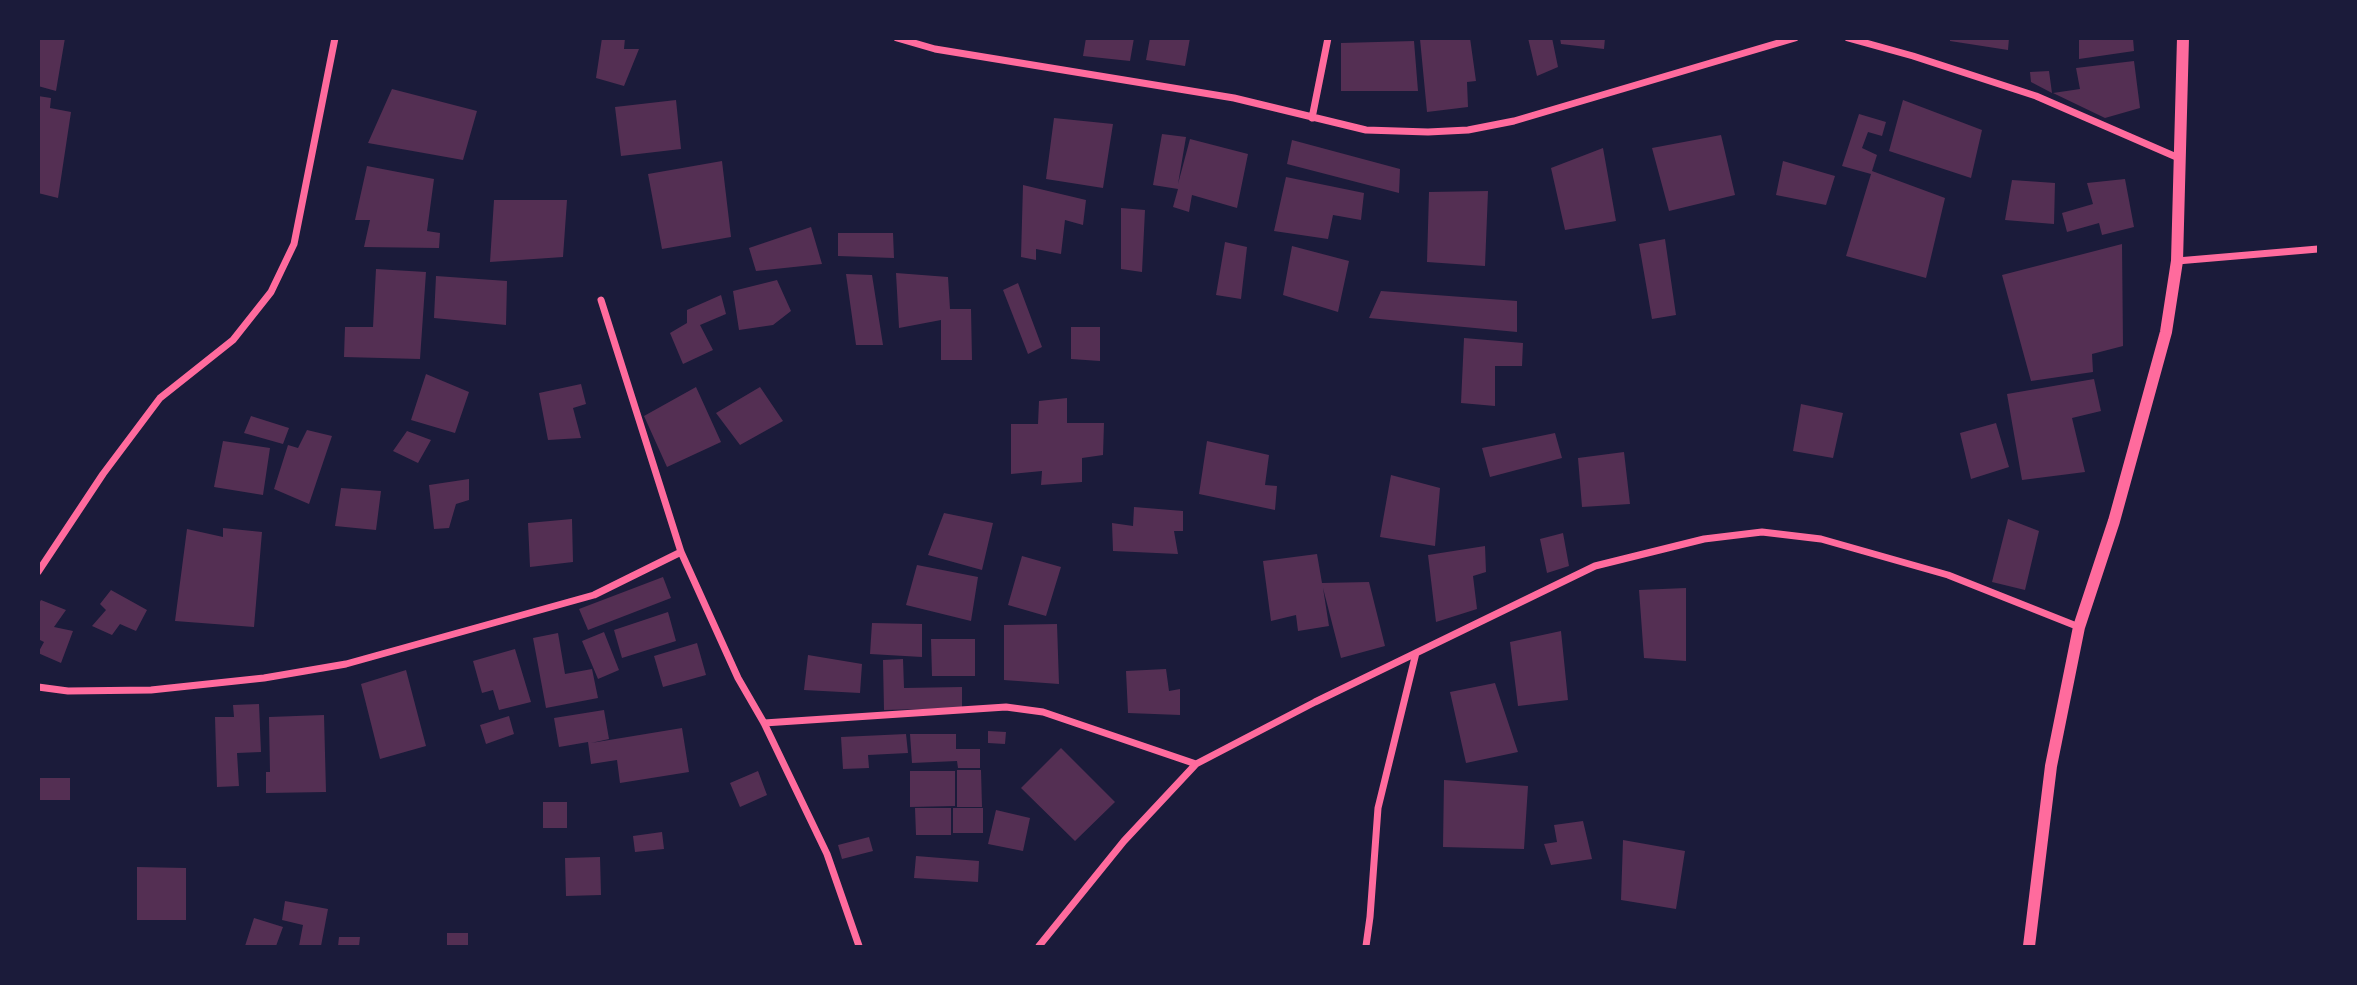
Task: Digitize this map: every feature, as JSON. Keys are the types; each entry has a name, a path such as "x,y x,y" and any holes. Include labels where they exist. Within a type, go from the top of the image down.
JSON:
{"street":[{"path":"38,572 103,474 160,397 233,340 271,292 294,244 335,38"},
{"path":"897,38 936,49 1234,98 1366,130 1428,132 1468,130 1514,121 1795,38"},
{"path":"1312,118 1328,38"},
{"path":"1848,38 2036,96 2182,159"},
{"path":"2029,947 2051,766 2079,628 2146,413 2166,331 2178,261 2183,38"},
{"path":"2178,261 2319,249"},
{"path":"601,300 681,552 738,678 764,723 827,854 859,947"},
{"path":"1039,947 1124,841 1196,764 1595,566 1704,539 1762,532 1821,539 1948,575 2079,628"},
{"path":"38,687 68,691 151,690 264,678 346,664 594,595 681,552"},
{"path":"1366,947 1378,808 1416,653"},
{"path":"764,723 1006,707 1044,712 1196,764"}],"building":[{"path":"38,38 65,38 56,91 38,86"},
{"path":"602,38 625,38 624,49 639,49 624,86 596,78"},
{"path":"1086,38 1134,38 1130,61 1083,56"},
{"path":"1150,38 1190,38 1185,66 1146,60"},
{"path":"1470,38 1476,81 1467,82 1468,107 1427,112 1420,39"},
{"path":"1528,38 1552,38 1558,67 1537,76"},
{"path":"1560,38 1605,38 1604,49 1561,44"},
{"path":"1950,38 2009,38 2008,50 1950,41"},
{"path":"2079,38 2133,38 2134,51 2079,59"},
{"path":"1414,41 1418,91 1341,91 1341,43"},
{"path":"2134,61 2140,108 2105,118 2053,93 2080,89 2076,68"},
{"path":"2049,71 2052,93 2031,82 2030,72"},
{"path":"392,89 477,111 463,160 368,143"},
{"path":"38,96 51,98 50,108 71,112 58,198 38,193"},
{"path":"676,100 681,149 621,156 615,107"},
{"path":"1903,100 1982,130 1971,178 1889,151"},
{"path":"1859,114 1886,122 1882,136 1868,132 1862,148 1877,155 1872,171 1945,198 1926,278 1846,256 1871,174 1842,166"},
{"path":"1054,118 1113,124 1103,188 1046,179"},
{"path":"1162,134 1186,137 1178,184 1190,139 1248,154 1237,208 1192,195 1189,212 1173,207 1178,189 1153,185"},
{"path":"1721,135 1735,195 1669,211 1652,148"},
{"path":"1292,140 1400,169 1399,193 1287,164"},
{"path":"1603,148 1616,221 1565,230 1551,168"},
{"path":"722,161 731,237 662,249 648,174"},
{"path":"1783,161 1835,176 1826,205 1776,195"},
{"path":"367,166 434,179 427,231 440,233 439,248 364,247 370,220 355,220"},
{"path":"1286,177 1364,193 1361,220 1333,215 1328,239 1274,231"},
{"path":"2125,179 2134,227 2102,235 2099,223 2067,232 2062,213 2093,204 2087,183"},
{"path":"2012,180 2055,183 2054,224 2005,220"},
{"path":"1023,185 1086,200 1083,225 1065,220 1061,254 1036,249 1036,260 1021,257"},
{"path":"1488,191 1485,266 1427,262 1429,192"},
{"path":"494,200 567,200 563,257 490,262"},
{"path":"1121,208 1145,210 1142,272 1121,269"},
{"path":"811,227 822,264 756,271 749,248"},
{"path":"838,233 893,233 894,258 838,256"},
{"path":"1665,239 1676,315 1652,319 1639,244"},
{"path":"1225,242 1247,247 1241,299 1216,295"},
{"path":"2122,244 2123,346 2092,354 2093,372 2031,381 2002,275"},
{"path":"1292,246 1349,261 1338,312 1283,295"},
{"path":"376,269 426,272 420,359 344,357 345,327 373,327"},
{"path":"896,273 948,277 950,309 971,309 972,360 941,360 941,320 899,328"},
{"path":"846,274 872,275 883,345 856,345"},
{"path":"436,276 507,281 506,325 434,318"},
{"path":"777,280 791,311 773,325 739,330 733,291"},
{"path":"1018,283 1042,347 1028,354 1003,290"},
{"path":"1381,291 1517,301 1517,332 1369,318"},
{"path":"721,295 726,314 700,325 713,350 683,364 670,333 687,323 687,310"},
{"path":"1071,327 1100,327 1100,361 1071,359"},
{"path":"1464,338 1523,343 1522,366 1495,366 1495,406 1461,403"},
{"path":"426,374 469,392 455,433 411,420"},
{"path":"2094,379 2101,411 2072,418 2085,472 2022,480 2007,394"},
{"path":"581,384 586,404 573,408 581,438 548,440 539,393"},
{"path":"696,387 721,442 667,467 644,416"},
{"path":"760,387 783,421 740,445 716,413"},
{"path":"1067,398 1067,423 1104,423 1103,455 1082,458 1082,482 1041,485 1042,471 1011,474 1011,424 1038,424 1039,401"},
{"path":"1801,404 1843,413 1833,458 1793,451"},
{"path":"251,416 289,428 283,444 244,433"},
{"path":"1996,423 2009,467 1971,479 1960,433"},
{"path":"307,430 332,436 309,504 274,489 288,445 298,448"},
{"path":"407,431 431,440 418,463 393,451"},
{"path":"1555,433 1562,458 1490,477 1482,448"},
{"path":"223,441 270,448 263,495 214,487"},
{"path":"1207,441 1269,455 1265,485 1277,486 1275,510 1199,494"},
{"path":"1624,452 1630,504 1582,507 1578,458"},
{"path":"1391,475 1440,488 1435,546 1380,537"},
{"path":"469,479 469,500 456,504 449,528 434,529 429,485"},
{"path":"341,488 381,491 376,530 335,526"},
{"path":"1134,507 1183,511 1183,531 1174,531 1178,554 1113,551 1112,523 1133,526"},
{"path":"944,513 993,523 982,570 928,555"},
{"path":"572,519 573,562 530,567 528,523"},
{"path":"2008,519 2039,531 2025,590 1992,582"},
{"path":"223,528 262,532 254,627 175,621 187,529 223,537"},
{"path":"1563,533 1569,566 1547,573 1540,539"},
{"path":"1485,546 1486,572 1473,576 1477,609 1436,622 1428,555"},
{"path":"1317,554 1322,583 1369,582 1385,646 1341,658 1323,588 1329,626 1298,631 1296,615 1271,621 1263,561"},
{"path":"1022,556 1061,567 1046,616 1008,605"},
{"path":"917,565 978,577 971,621 906,605"},
{"path":"663,577 671,598 588,630 579,609"},
{"path":"1686,588 1686,661 1644,658 1639,590"},
{"path":"111,590 147,610 136,631 120,624 112,635 92,626 106,610 100,604"},
{"path":"41,600 66,610 54,627 73,631 61,663 38,653 44,642 38,639 38,605"},
{"path":"668,612 676,641 622,658 614,630"},
{"path":"872,623 922,624 922,657 870,654"},
{"path":"1057,624 1059,684 1004,680 1004,625"},
{"path":"1561,631 1568,700 1518,706 1510,642"},
{"path":"604,632 619,670 598,679 582,641"},
{"path":"558,633 565,674 592,669 598,698 546,708 533,638"},
{"path":"931,639 975,639 975,676 932,676"},
{"path":"697,643 706,675 663,687 654,656"},
{"path":"515,649 531,702 499,710 493,690 482,693 473,661"},
{"path":"808,655 862,664 860,693 804,690"},
{"path":"903,659 904,688 962,687 962,708 884,710 883,660"},
{"path":"1166,669 1169,691 1180,689 1180,715 1128,713 1126,671"},
{"path":"406,670 426,746 380,759 361,684"},
{"path":"1495,683 1518,752 1466,763 1450,692"},
{"path":"259,704 261,752 237,753 239,786 217,787 215,717 234,717 233,705"},
{"path":"604,710 609,739 591,743 682,728 689,772 620,783 617,760 591,764 588,742 559,747 554,718"},
{"path":"324,715 326,792 266,793 266,772 270,772 269,717"},
{"path":"509,716 514,734 486,744 480,725"},
{"path":"988,731 1006,732 1005,744 988,743"},
{"path":"906,734 908,753 868,755 869,768 843,769 841,737"},
{"path":"910,734 956,734 956,749 980,749 980,768 958,768 957,761 912,763"},
{"path":"1061,748 1115,802 1075,841 1021,788"},
{"path":"957,770 981,770 982,807 957,807"},
{"path":"758,771 767,795 740,807 730,783"},
{"path":"910,771 955,771 955,806 910,807"},
{"path":"40,778 70,778 70,800 40,800"},
{"path":"1444,780 1528,786 1524,849 1443,847"},
{"path":"543,802 567,802 567,828 543,828"},
{"path":"915,808 951,808 951,835 916,835"},
{"path":"953,808 983,808 983,833 953,833"},
{"path":"996,810 1030,818 1023,851 988,844"},
{"path":"1583,821 1592,859 1551,865 1544,844 1557,842 1554,825"},
{"path":"662,832 664,849 635,852 633,836"},
{"path":"869,837 873,851 842,859 838,845"},
{"path":"1623,840 1685,851 1676,909 1621,900"},
{"path":"916,856 979,861 978,882 914,878"},
{"path":"600,857 601,895 566,896 565,858"},
{"path":"137,867 186,868 186,920 137,920"},
{"path":"285,901 328,909 321,946 299,946 303,925 282,920"},
{"path":"254,918 283,927 276,946 245,946"},
{"path":"447,933 468,933 468,946 447,946"},
{"path":"339,937 360,937 359,946 338,946"}]}
